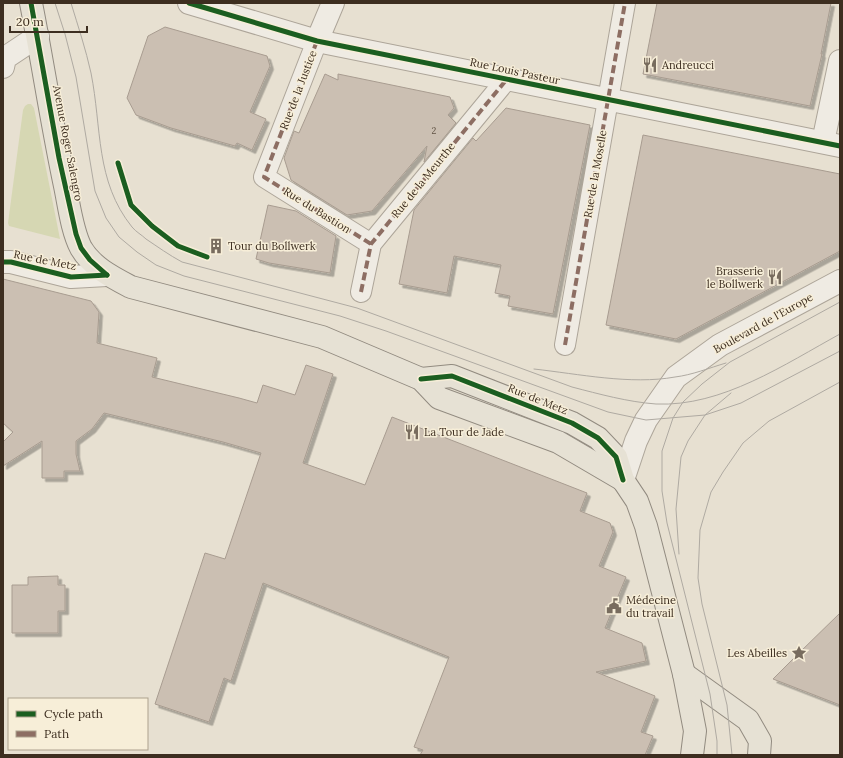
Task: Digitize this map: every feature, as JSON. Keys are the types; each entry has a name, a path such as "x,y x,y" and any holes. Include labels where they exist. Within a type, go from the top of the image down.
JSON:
{"main road":[{"name":"Avenue Roger Salengro","path":"31,3 59,158 76,234 81,248 90,260 107,275"},
{"path":"107,275 131,287 322,337 421,379 439,398 558,442 623,480 636,501 646,526 684,674 695,731 692,755"},
{"path":"684,674 748,720 760,741 759,755"}],"street":[{"name":"Rue Louis Pasteur","path":"188,3 317,41 832,144"},
{"name":"Rue de la Justice","path":"264,177 333,3"},
{"name":"Rue de la Moselle","path":"565,345 625,3"},
{"path":"3,67 5,58 38,36"},
{"path":"832,144 840,61"},
{"name":"Rue de la Meurthe","path":"360,292 371,244 506,79"},
{"name":"Rue du Bastion","path":"264,177 371,244"},
{"name":"Rue de Metz","path":"3,262 10,262 71,278 107,275"},
{"name":"Boulevard de l'Europe","path":"623,480 636,441 646,420 676,377 720,345 840,281"}],"green space":[{"path":"28,104 31,104 34,108 60,239 9,226 8,223 23,110"}],"building":[{"path":"657,3 831,3 822,54 810,106 643,74"},
{"path":"165,27 267,56 270,66 250,112 266,119 252,150 237,143 235,146 171,128 136,115 127,98 148,36"},
{"path":"325,74 338,80 338,74 450,97 454,108 448,115 456,123 424,162 427,146 372,211 347,215 291,180 284,158 294,131 299,133"},
{"path":"506,108 590,125 553,314 508,306 510,296 495,293 501,265 454,256 447,293 399,284 414,210 473,138 476,141"},
{"path":"643,135 840,174 840,251 676,339 606,325"},
{"path":"268,205 296,211 336,236 330,273 269,263 256,259"},
{"path":"3,279 91,301 99,312 97,343 157,358 152,377 257,403 263,385 295,395 306,365 333,374 303,463 365,485 392,417 587,493 580,511 610,523 613,532 599,566 626,577 605,628 642,643 646,661 596,672 655,696 641,732 653,736 645,755 420,755 423,750 414,747 449,657 263,583 231,681 224,678 209,722 155,704 205,553 225,559 261,453 223,442 104,413 92,429 76,441 76,454 80,471 64,471 64,478 42,478 42,441 3,466 3,442 13,432 3,423"},
{"path":"58,576 58,585 65,585 65,611 58,611 58,633 12,633 12,585 28,585 28,577"},
{"path":"840,613 840,705 773,679 799,653"}],"tram line":[{"path":"55,3 76,77 95,191 106,218 119,237 156,265 184,276 340,316 386,331 608,412 646,420 705,415 741,403 840,351"},
{"path":"71,3 91,73 102,153 106,173 112,191 120,209 134,229 146,239 182,262 357,308 572,387 645,403 681,403 705,399 729,391 775,370 840,334"},
{"path":"717,755 717,741 710,694 667,523 662,491 662,451 673,418 683,402 702,384 730,362 840,302"},
{"path":"534,369 605,378 641,380 681,376 726,363"},
{"path":"732,755 727,705 702,604 698,578 700,530 711,492 743,443 769,421 840,382"},
{"path":"679,554 676,509 681,457 688,441 705,415 731,393"}],"marked path":[{"path":"565,345 625,3"},
{"path":"317,41 264,177 371,244"},
{"path":"361,292 371,244 507,79"}],"cycle path":[{"path":"31,3 59,158 76,234 81,248 90,260 107,275"},
{"path":"189,3 317,41 840,146"},
{"path":"118,163 131,205 152,226 178,246 207,257"},
{"path":"3,262 11,262 71,277 107,275"},
{"path":"421,379 452,376 572,423 598,438 616,457 623,480"}],"place":[{"name":"Andreucci","path":"650,65"},
{"name":"Tour du Bollwerk","path":"216,246"},
{"name":"Brasserie le Bollwerk","path":"775,277"},
{"name":"La Tour de Jade","path":"412,432"},
{"name":"Médecine du travail","path":"614,606"},
{"name":"Les Abeilles","path":"799,653"}]}
